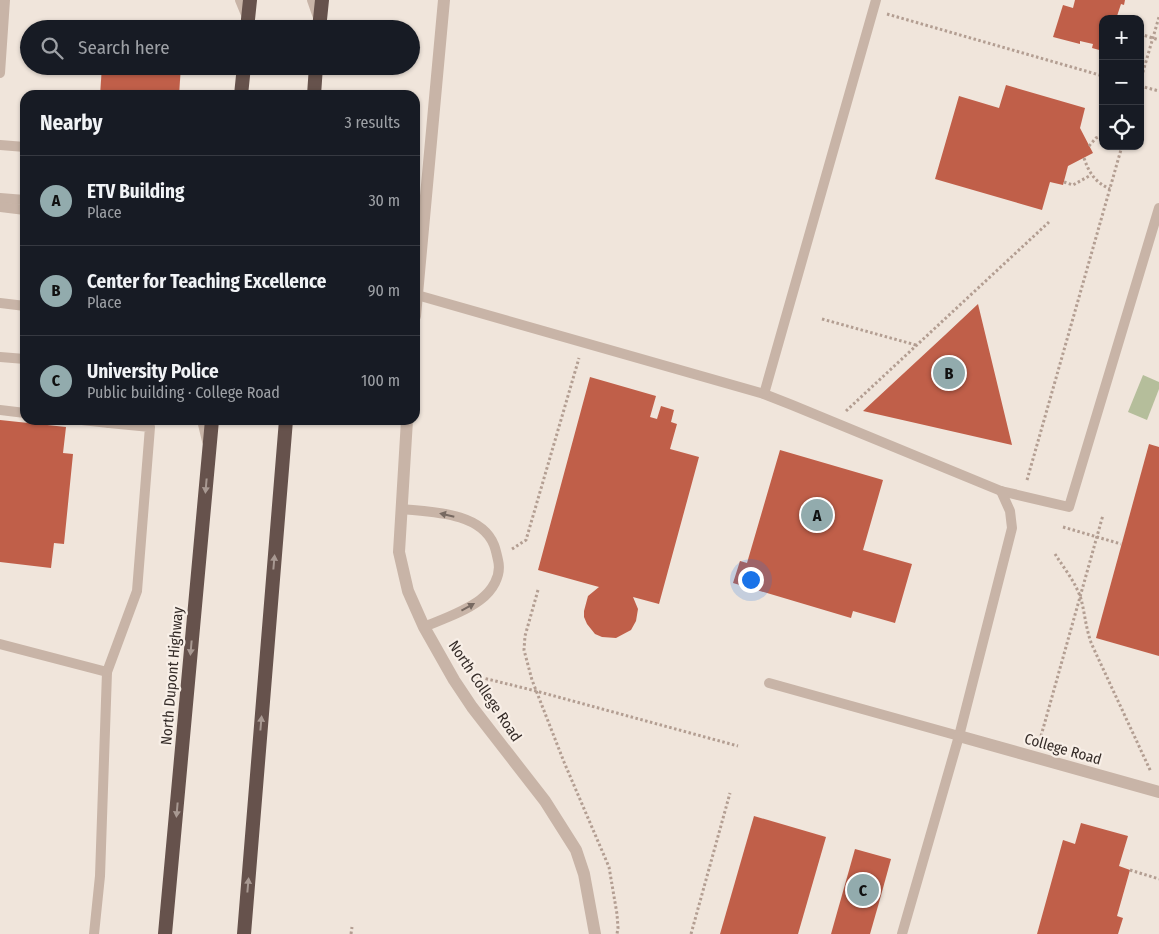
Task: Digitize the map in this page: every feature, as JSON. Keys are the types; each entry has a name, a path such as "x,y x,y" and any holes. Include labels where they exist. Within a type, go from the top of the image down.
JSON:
{"highway":[{"path":"248,20 250,0"},
{"path":"320,20 322,0"},
{"path":"242,90 243,75"},
{"path":"314,90 315,75"},
{"name":"North Dupont Highway","path":"165,934 212,425"},
{"path":"244,934 286,425"}],"street":[{"path":"420,263 444,0"},
{"name":"North College Road","path":"407,425 399,552 408,591 424,627 447,670 472,707 545,801 576,850 584,874 595,934"},
{"name":"College Road","path":"959,736 1159,792"}],"lane":[{"path":"0,73 6,0"},
{"path":"240,0 247,20"},
{"path":"312,0 318,20"},
{"path":"764,394 875,5"},
{"path":"0,144 20,146"},
{"path":"0,198 20,200"},
{"path":"0,207 20,209"},
{"path":"420,297 764,394 1000,491 1069,507 1159,208"},
{"path":"0,303 20,305"},
{"path":"0,357 20,359"},
{"path":"0,410 20,412"},
{"path":"94,934 100,876 108,672 137,591 150,427 134,425"},
{"path":"203,425 209,452"},
{"path":"902,934 959,736 1012,528 1010,510 1000,491"},
{"path":"402,509 435,512 461,518 476,525 487,534 494,545 499,564 498,576 494,586 480,600 424,627"},
{"path":"0,644 108,672"},
{"path":"769,683 959,736"}],"path":[{"path":"875,5 1099,75"},
{"path":"1144,68 1159,17"},
{"path":"1144,35 1159,40"},
{"path":"1144,87 1159,92"},
{"path":"1089,146 1099,137"},
{"path":"1027,480 1121,150"},
{"path":"1084,158 1091,174 1100,184 1110,189"},
{"path":"1064,182 1073,185 1091,174"},
{"path":"846,411 1049,222"},
{"path":"822,318 916,345"},
{"path":"514,555 512,548 526,540 579,356"},
{"path":"1040,736 1103,516"},
{"path":"1063,527 1122,544"},
{"path":"1055,554 1068,573 1080,597 1089,639 1152,775"},
{"path":"538,590 525,636 524,650 536,691 609,868 617,914 616,934"},
{"path":"447,670 536,691 738,746"},
{"path":"691,934 730,794"},
{"path":"1130,870 1159,879"},
{"path":"351,934 352,927"}],"green space":[{"path":"1143,375 1159,382 1159,389 1147,420 1128,412"}],"building":[{"path":"1075,0 1125,0 1124,5 1121,4 1117,15 1099,15 1099,50 1092,48 1093,44 1080,41 1080,44 1053,37 1063,5 1073,8"},
{"path":"101,75 180,75 179,90 100,90"},
{"path":"1006,85 1085,108 1080,128 1093,153 1068,166 1063,185 1050,182 1042,210 935,179 959,96 999,108"},
{"path":"978,304 1012,445 863,411 945,335"},
{"path":"590,377 656,396 650,417 657,419 661,406 674,410 671,422 677,424 670,449 699,457 659,604 633,597 638,609 636,621 631,630 616,638 602,637 595,634 584,617 588,596 599,587 538,570"},
{"path":"0,420 20,422 20,425 66,427 63,453 73,454 64,544 54,543 51,568 0,562"},
{"path":"1149,444 1159,447 1159,656 1096,638"},
{"path":"780,450 883,480 863,550 912,564 895,623 853,611 851,618 733,583 740,561 747,563"},
{"path":"754,816 826,837 798,934 720,934"},
{"path":"1081,823 1128,836 1119,866 1130,870 1117,916 1123,918 1118,934 1037,934 1063,840 1075,844"},
{"path":"855,849 891,859 880,899 870,934 831,934"}],"place":[{"name":"Center for Teaching Excellence","path":"949,373"},
{"name":"ETV Building","path":"817,515"},
{"name":"University Police","path":"863,890"}]}
